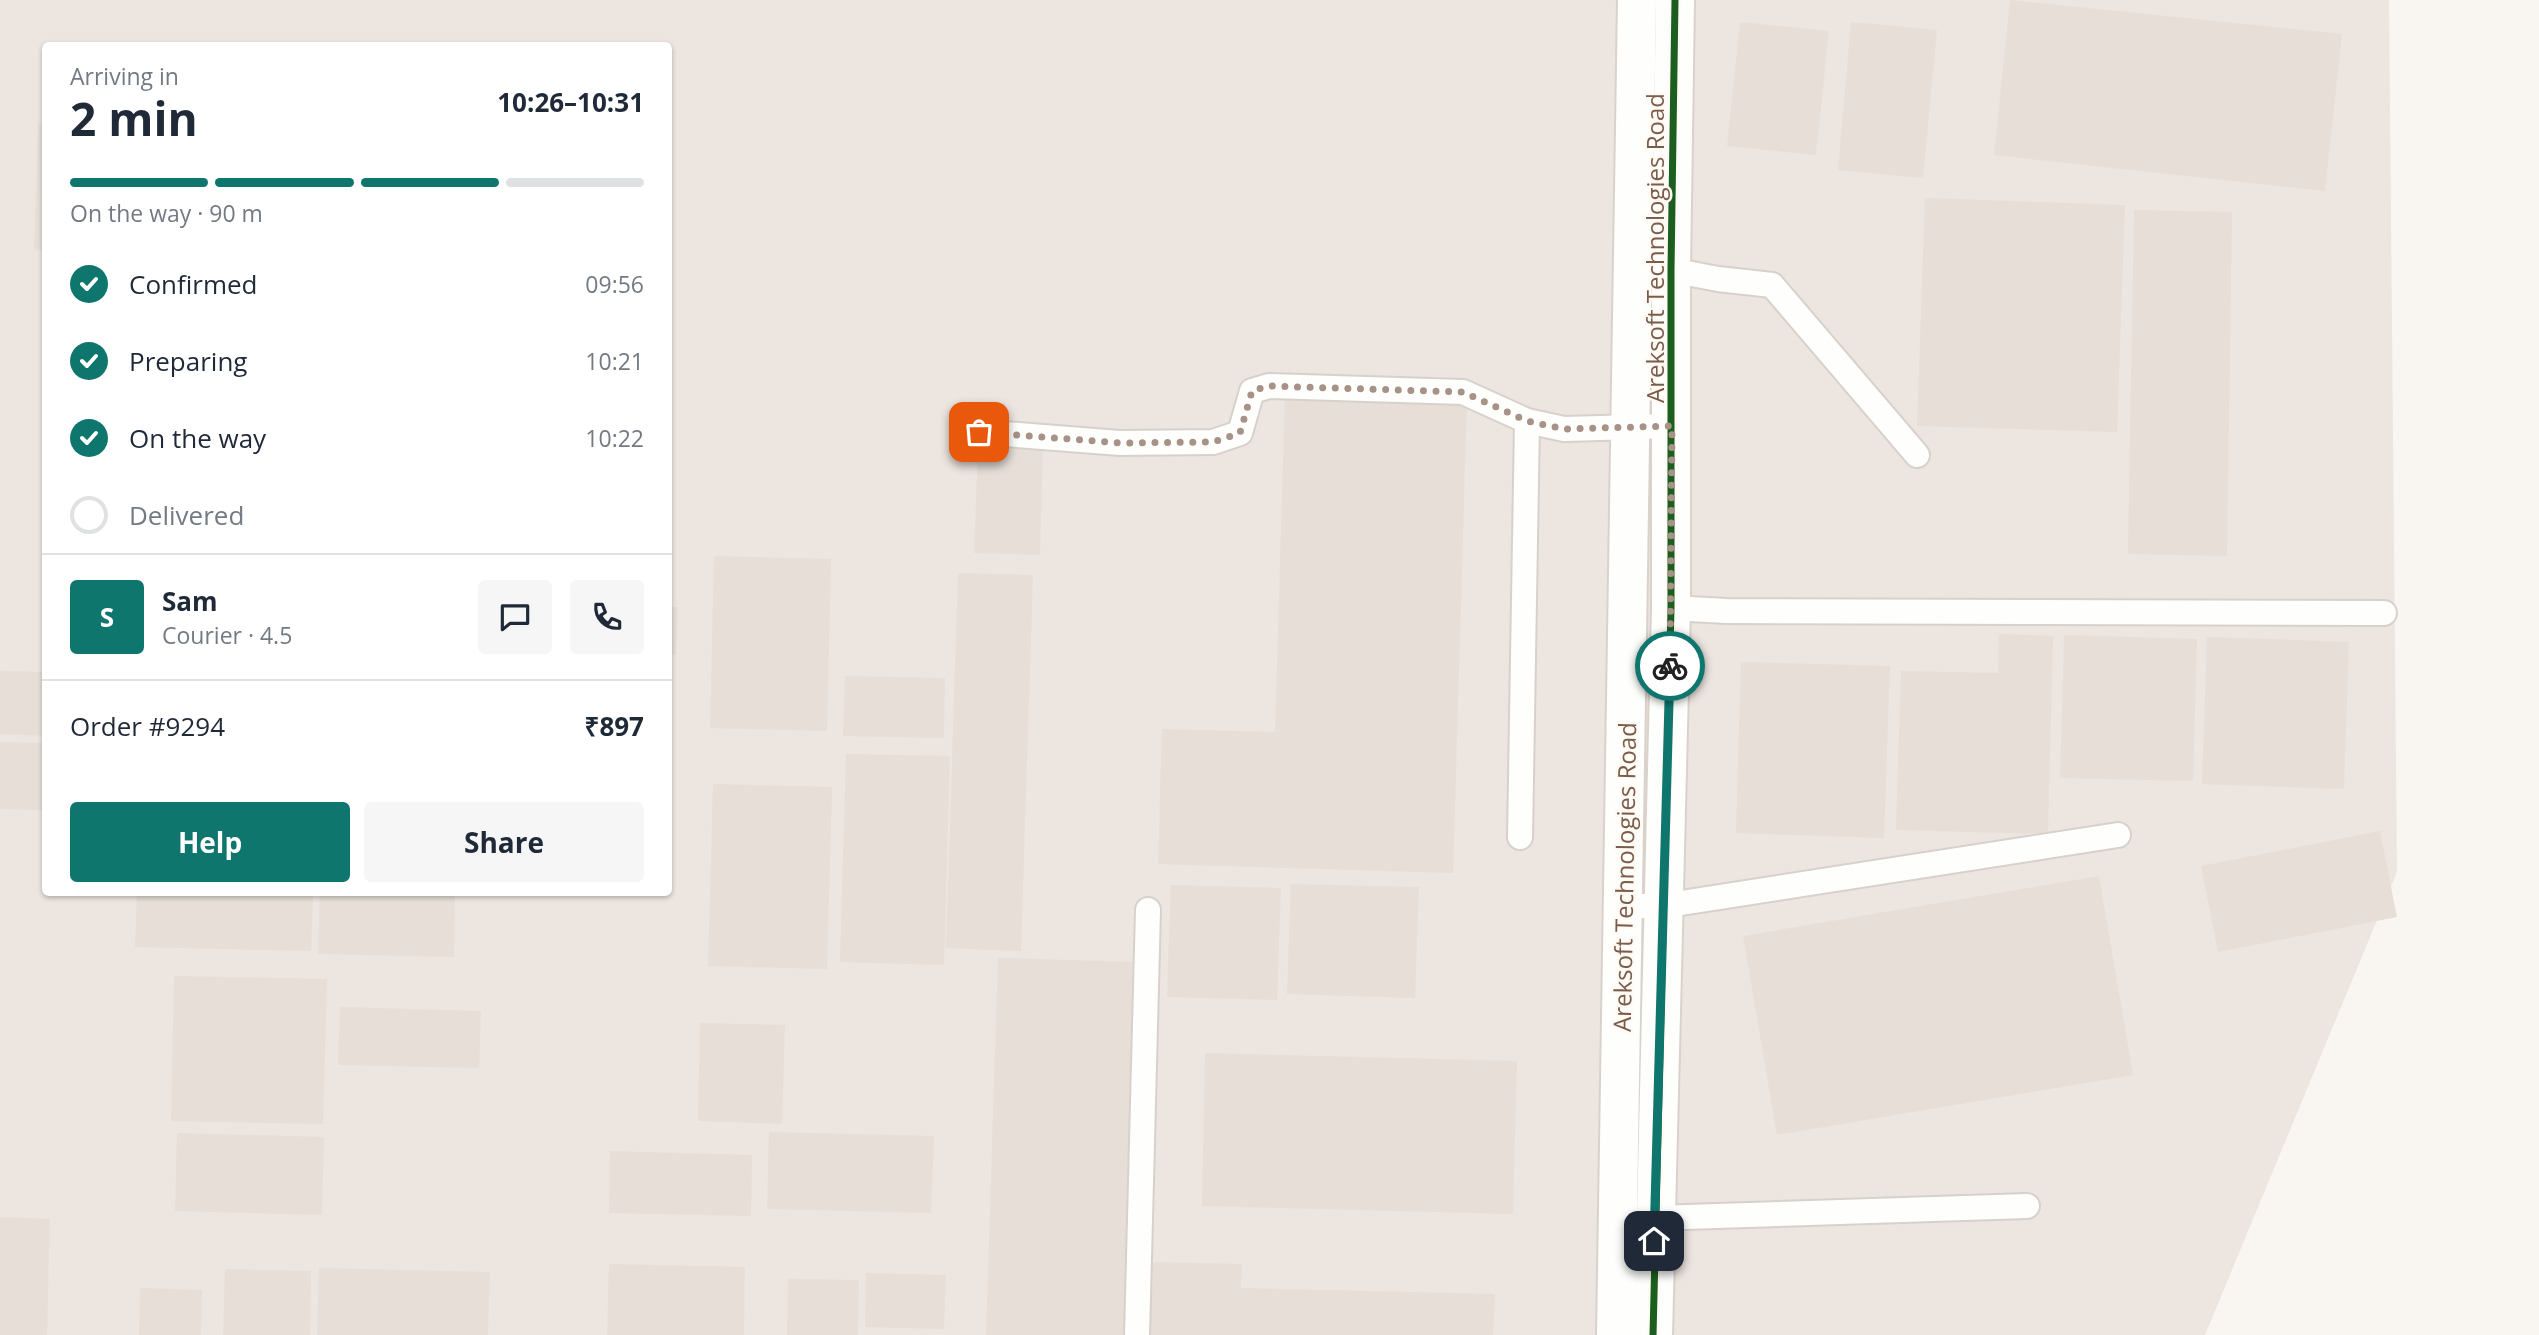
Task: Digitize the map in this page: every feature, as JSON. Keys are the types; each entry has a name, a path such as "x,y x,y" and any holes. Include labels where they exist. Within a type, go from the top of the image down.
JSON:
{"street":[{"name":"Areksoft Technologies Road","path":"1616,1335 1637,0"},
{"name":"Areksoft Technologies Road","path":"1653,1335 1671,608 1671,270 1675,0"}],"lane":[{"path":"1632,272 1671,270 1772,285 1917,455"},
{"path":"979,432 1120,443 1213,442 1240,433 1252,391 1269,386 1463,392 1527,421 1564,429 1672,426"},
{"path":"1520,837 1527,421"},
{"path":"1671,608 1726,611 2384,613"},
{"path":"1624,906 1662,906 2118,835"},
{"path":"1137,1335 1148,910"},
{"path":"1654,1218 2027,1206"}],"shaded area":[{"path":"0,0 2389,0 2397,872 2205,1335 0,1335"}],"building":[{"path":"2010,0 2342,34 2325,191 1994,155"},
{"path":"1740,22 1829,31 1816,155 1727,146"},
{"path":"1851,22 1937,30 1923,178 1838,170"},
{"path":"38,124 42,124 42,251 34,250"},
{"path":"1925,198 2125,205 2117,432 1917,426"},
{"path":"2134,210 2232,212 2227,556 2128,554"},
{"path":"1285,395 1467,400 1453,873 1158,864 1162,729 1275,732"},
{"path":"978,446 1043,449 1040,555 974,553"},
{"path":"714,556 831,559 827,731 710,728"},
{"path":"958,573 1033,575 1021,951 946,948"},
{"path":"672,607 678,607 676,655 672,655"},
{"path":"1999,634 2053,636 2048,834 1896,830 1901,671 1998,673"},
{"path":"2064,635 2197,639 2193,781 2060,778"},
{"path":"2207,637 2349,642 2344,789 2202,784"},
{"path":"1741,662 1890,666 1884,838 1736,833"},
{"path":"0,671 42,672 42,736 0,734"},
{"path":"845,676 945,678 944,738 843,736"},
{"path":"0,742 42,743 42,810 0,809"},
{"path":"846,754 950,756 944,965 840,962"},
{"path":"713,784 832,787 827,969 708,966"},
{"path":"2380,831 2397,917 2218,952 2201,866"},
{"path":"2099,876 2133,1075 1777,1135 1743,936"},
{"path":"1291,884 1419,887 1415,998 1287,994"},
{"path":"1171,885 1281,888 1277,1000 1167,997"},
{"path":"137,896 313,896 311,951 135,947"},
{"path":"320,896 455,896 454,957 318,954"},
{"path":"998,958 1142,962 1130,1335 986,1335"},
{"path":"174,976 327,979 323,1124 171,1121"},
{"path":"340,1007 481,1011 479,1068 338,1065"},
{"path":"700,1023 785,1025 782,1124 698,1121"},
{"path":"1205,1053 1517,1061 1513,1214 1202,1206"},
{"path":"769,1132 934,1136 931,1213 767,1209"},
{"path":"177,1133 324,1137 322,1215 175,1211"},
{"path":"610,1151 752,1155 751,1216 609,1213"},
{"path":"0,1217 50,1219 47,1335 0,1335"},
{"path":"1151,1262 1242,1264 1241,1288 1495,1294 1493,1335 1149,1335"},
{"path":"609,1264 745,1267 744,1335 607,1335"},
{"path":"319,1268 490,1272 488,1335 317,1335"},
{"path":"225,1269 311,1271 310,1335 223,1335"},
{"path":"866,1273 946,1275 944,1329 865,1327"},
{"path":"788,1279 859,1280 858,1335 787,1335"},
{"path":"140,1288 202,1290 201,1335 139,1335"}],"cycle path":[{"path":"1653,1335 1671,608 1671,270 1675,0"}],"way so far":[{"path":"979,432 1120,443 1213,442 1240,433 1252,391 1269,386 1463,392 1527,421 1564,429 1672,426 1670,666"}],"route":[{"path":"1654,1241 1670,666"}]}
